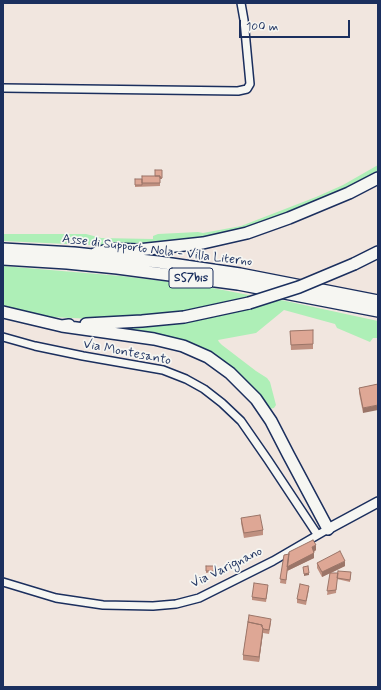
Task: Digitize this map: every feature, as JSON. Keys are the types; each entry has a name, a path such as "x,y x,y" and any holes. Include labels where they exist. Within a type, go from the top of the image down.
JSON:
{"highway":[{"path":"90,254 112,249 138,250 203,243 247,233 289,218 349,193 378,178"},
{"name":"Asse di Supporto Nola - Villa Literno","path":"3,249 90,254 158,262 240,274 378,300"},
{"path":"62,326 184,317 249,303 299,287 354,264 378,252"},
{"name":"Asse di Supporto Nola - Villa Literno","path":"3,259 117,268 238,284 378,311"},
{"path":"3,312 62,326 154,339 183,346 208,358 230,373 256,398 271,421 328,529"}],"main road":[{"name":"Via Varignano","path":"328,529 378,502"}],"street":[{"path":"3,88 238,91 247,89 250,84 241,3"},
{"name":"Via Montesanto","path":"3,337 35,346 83,356 163,370 204,388 218,399 240,421 317,534"},
{"name":"Via Varignano","path":"3,582 56,598 103,605 153,606 176,604 199,598 273,561 317,534 328,529"}],"green space":[{"path":"378,165 378,173 309,208 224,235 132,247 3,241 3,234 86,234 101,238 153,239 153,236 158,234 203,233 241,226 343,185"},
{"path":"3,266 121,276 197,285 254,296 187,311 148,316 95,319 49,317 3,306"},
{"path":"281,300 378,321 378,338 373,338 370,342 337,328 335,324 284,310 256,333 218,340 222,345 267,378 270,382 276,405 274,408 269,409 227,367 115,328 170,325 201,320"}],"building":[{"path":"155,170 162,170 162,178 160,178 160,176 155,176"},
{"path":"142,176 160,176 160,183 142,183"},
{"path":"135,179 142,179 142,185 135,185"},
{"path":"313,330 313,344 291,345 290,331"},
{"path":"378,384 378,405 363,408 359,388"},
{"path":"260,515 263,530 244,533 241,518"},
{"path":"313,540 316,545 312,547 314,553 287,567 289,552"},
{"path":"340,551 345,561 322,572 317,563"},
{"path":"289,554 286,580 280,579 284,555"},
{"path":"206,566 215,566 215,571 206,571"},
{"path":"308,566 309,573 304,574 303,567"},
{"path":"338,571 351,572 350,580 337,578"},
{"path":"330,573 338,573 336,590 327,591"},
{"path":"254,583 268,585 266,599 252,597"},
{"path":"300,584 309,586 306,601 297,599"},
{"path":"249,615 271,619 269,630 263,629 262,625 248,622"},
{"path":"248,622 262,625 263,628 259,657 243,655"}]}
